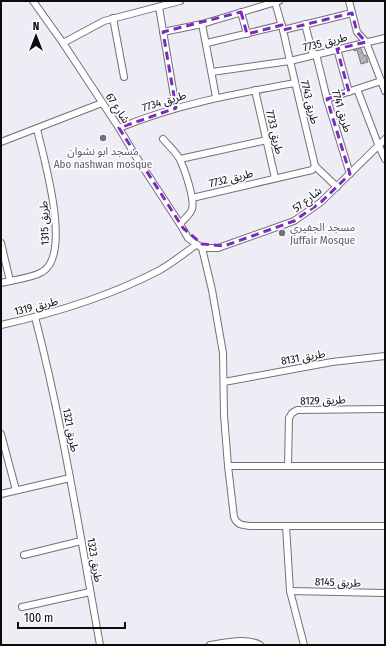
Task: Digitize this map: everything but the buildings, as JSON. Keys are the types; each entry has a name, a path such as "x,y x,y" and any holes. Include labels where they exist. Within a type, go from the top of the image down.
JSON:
{"street":[{"name":"شارع 67","path":"33,1 63,43 119,128 135,156 182,226 192,238 202,244 210,246 224,246"},
{"path":"63,43 95,25 113,18 180,1"},
{"path":"350,1 357,32 366,42 385,91"},
{"path":"163,32 202,24 277,2"},
{"name":"طريق 7743","path":"277,2 315,166"},
{"path":"159,7 176,108"},
{"path":"241,12 247,34"},
{"path":"207,43 247,34 305,24 352,13"},
{"path":"113,18 124,77"},
{"path":"202,24 207,43 216,97"},
{"name":"طريق 7741","path":"305,24 350,174"},
{"name":"طريق 7735","path":"212,72 290,61 385,38"},
{"path":"337,49 349,92"},
{"path":"327,99 381,81"},
{"name":"طريق 7734","path":"119,128 146,117 216,97 295,83"},
{"path":"357,89 385,159"},
{"name":"طريق 7733","path":"255,90 275,178"},
{"path":"1,142 102,103"},
{"name":"طريق 1315","path":"1,283 43,272 49,265 55,248 53,198 37,128"},
{"path":"163,139 180,159 192,198 191,212 182,226"},
{"name":"شارع 57","path":"224,246 294,221 321,202 378,144 385,139"},
{"path":"180,159 267,140"},
{"path":"275,178 312,170 315,166 337,187"},
{"name":"طريق 7732","path":"192,198 275,178"},
{"name":"شارع 67","path":"182,226 188,238 199,247"},
{"path":"1,243 10,281"},
{"path":"224,246 213,249 199,247 212,290 221,341 224,366 224,415 228,466 234,517 237,523 250,526 385,526"},
{"name":"طريق 1319","path":"1,325 35,317 118,290 159,270 199,247"},
{"name":"طريق 1321","path":"35,317 55,397 70,478"},
{"name":"طريق 8131","path":"224,382 332,362 385,356"},
{"name":"طريق 8129","path":"288,466 289,418 292,413 297,410 385,409"},
{"path":"1,434 16,490"},
{"path":"228,466 385,466"},
{"path":"1,494 70,478"},
{"name":"طريق 1323","path":"70,478 100,645"},
{"path":"286,526 290,591 304,645"},
{"path":"24,555 81,541"},
{"name":"طريق 8145","path":"290,591 385,593"},
{"path":"22,607 90,592"},
{"path":"210,645 244,641 256,642 260,645"}],"highlighted area":[{"path":"241,12 247,34 282,25 283,30 352,13 357,32 366,42 337,49 349,92 327,99 350,174 321,202 294,221 224,246 202,244 183,228 119,128 176,108 163,32"}],"place":[{"name":"مسجد ابو نشوان Abo nashwan mosque","path":"103,138"},
{"name":"مسجد الجفيري Juffair Mosque","path":"282,233"}]}
